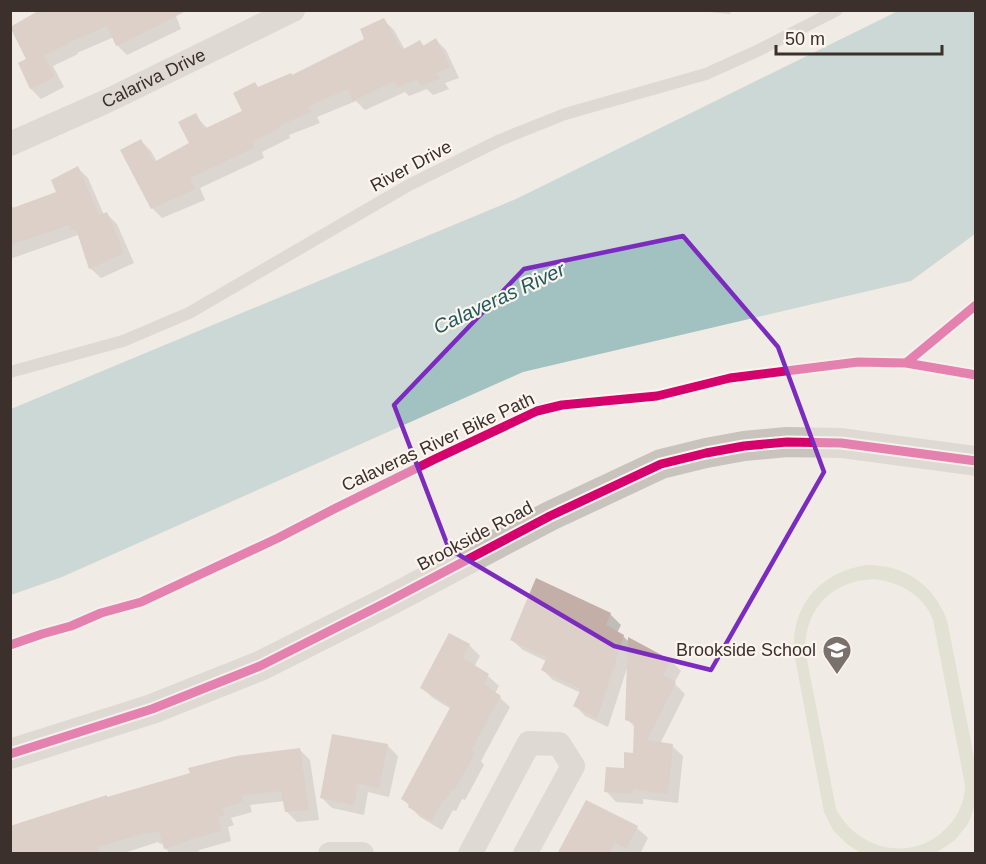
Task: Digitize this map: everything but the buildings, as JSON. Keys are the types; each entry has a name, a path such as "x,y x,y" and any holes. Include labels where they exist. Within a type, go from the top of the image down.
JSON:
{"street":[{"name":"Calariva Drive","path":"10,144 107,101 293,10"},
{"name":"Brookside Road","path":"10,754 152,709 260,666 550,516 661,464 744,446 787,442 841,443 975,461"},
{"path":"470,854 529,743 559,744 573,766 525,854"},
{"path":"330,854 362,854"}],"lane":[{"name":"River Drive","path":"10,372 123,340 189,314 409,185 500,140 565,114 706,74 837,10"}],"highlighted area":[{"path":"683,236 778,347 824,472 711,670 614,646 449,549 394,405 524,269"}],"green space":[{"path":"867,565 881,566 905,573 926,587 941,607 947,620 975,762 975,805 968,824 955,840 936,853 861,853 847,844 833,830 824,812 795,658 794,640 796,624 810,596 834,576","holes":["874,579 901,587 917,597 924,603 933,620 965,785 962,803 954,819 941,833 926,843 909,848 892,848 876,844 860,836 836,809 805,649 810,621 824,599 834,591 859,581"]}],"water":[{"name":"Calaveras River","path":"898,11 975,11 975,234 911,281 523,372 62,577 11,595 11,409 516,199"}],"cycle path":[{"path":"906,363 976,305"},
{"name":"Calaveras River Bike Path","path":"10,645 71,626 101,613 141,602 278,538 435,459 537,411 562,405 657,396 730,378 858,362 906,363 976,375"},
{"path":"10,754 152,709 260,666 550,516 661,464 744,446 787,442 841,443 976,461"}],"place":[{"name":"Brookside School","path":"837,676"}]}
